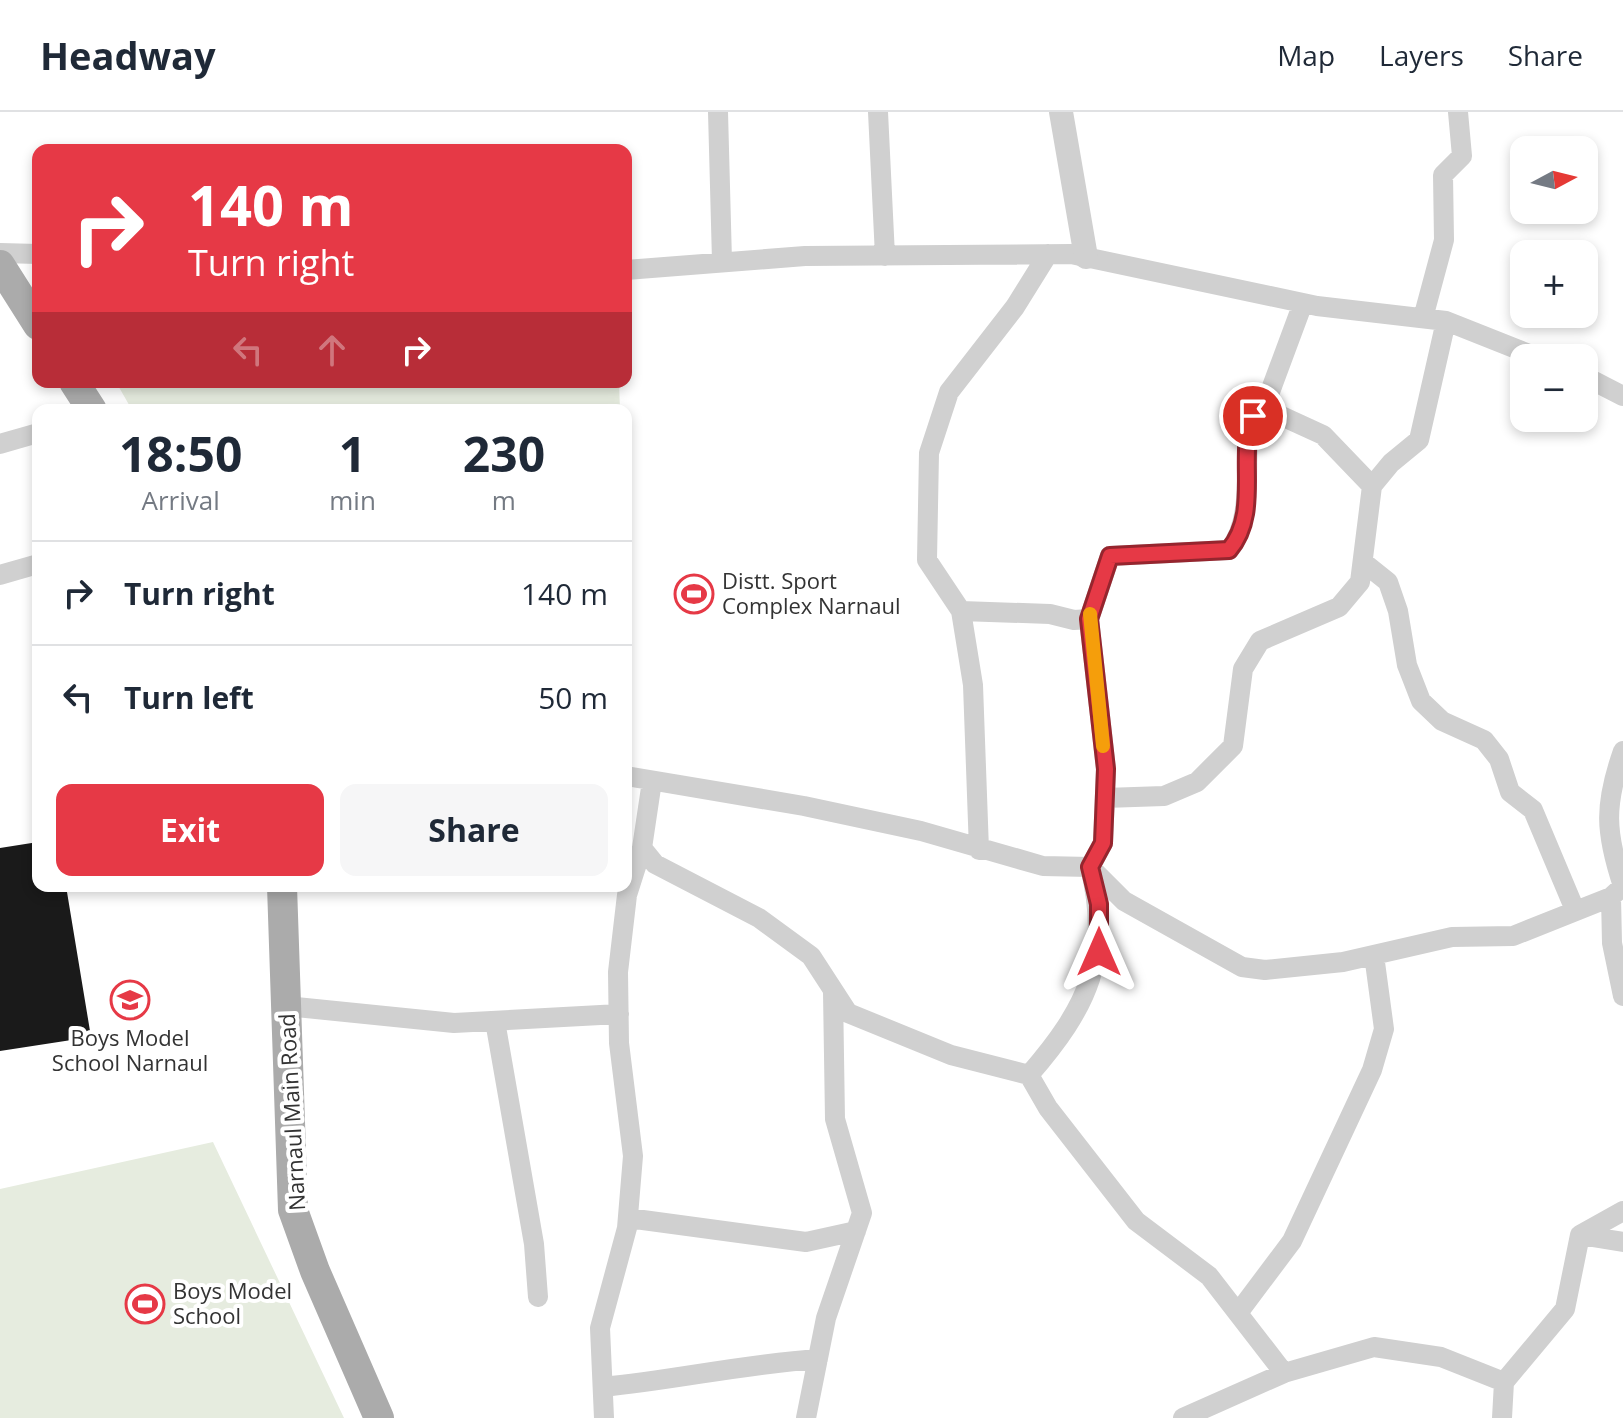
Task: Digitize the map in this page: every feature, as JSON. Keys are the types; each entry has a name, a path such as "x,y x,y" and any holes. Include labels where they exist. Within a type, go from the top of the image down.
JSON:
{"main road":[{"path":"0,265 32,316"},
{"name":"Narnaul Main Road","path":"282,892 293,1210 315,1271 379,1418"}],"street":[{"path":"718,112 722,261"},
{"path":"878,112 885,256"},
{"path":"1061,112 1086,257"},
{"path":"1423,318 1444,240 1443,175 1462,156 1458,112"},
{"path":"0,253 32,254"},
{"path":"632,269 722,261 885,256 1048,254 1086,257 1303,303 1446,321 1510,346"},
{"path":"979,850 973,685 961,611 927,560 929,453 949,392 1015,307 1048,254"},
{"path":"1029,1075 1060,1040 1088,992 1099,952 1099,904 1090,867 1103,843 1106,769 1089,619 1110,556 1229,550 1240,538 1249,480 1248,429 1253,416 1264,408 1303,303"},
{"path":"1105,798 1164,796 1197,782 1233,746 1243,669 1260,641 1339,607 1360,582 1372,486 1391,463 1419,440 1446,321"},
{"path":"1598,383 1623,396"},
{"path":"1264,408 1323,435 1372,486"},
{"path":"0,444 32,435"},
{"path":"1363,562 1388,582 1398,611 1407,665 1421,701 1442,721 1484,740 1499,759 1510,792 1533,810 1575,910"},
{"path":"0,575 32,566"},
{"path":"961,611 1050,614 1089,619"},
{"path":"1623,751 1611,783 1607,832 1620,888 1612,943 1623,996"},
{"path":"632,777 804,806 921,831 1043,866 1090,867 1124,901 1242,967 1265,970 1374,955 1452,937 1513,936 1620,888"},
{"path":"632,879 642,848 652,781"},
{"path":"642,848 655,864 759,918 811,956 848,1013 951,1055 1029,1075 1048,1108 1136,1221 1209,1276 1284,1373"},
{"path":"604,1418 600,1328 628,1218 633,1156 619,1014 618,972 628,892"},
{"path":"1238,1313 1292,1241 1372,1070 1384,1029 1374,955"},
{"path":"806,1418 826,1318 862,1213 835,1119 833,992"},
{"path":"286,1006 454,1023 619,1014"},
{"path":"495,1021 534,1244 538,1297"},
{"path":"1502,1418 1504,1382 1565,1309 1580,1235 1623,1211"},
{"path":"628,1218 806,1242 856,1231"},
{"path":"1580,1235 1623,1242"},
{"path":"1183,1418 1284,1373 1374,1347 1441,1357 1504,1382"},
{"path":"603,1387 666,1381 762,1363 818,1359"}],"shaded area":[{"path":"119,388 619,388 620,404 129,404"},
{"name":"Boys Model School","path":"213,1142 344,1418 0,1418 0,1189"}],"building":[{"path":"32,843 32,892 67,892 91,1037 0,1051 0,848"}],"slow traffic":[{"path":"1090,614 1103,746"}],"place":[{"name":"Distt. Sport Complex Narnaul","path":"694,594"},
{"name":"Boys Model School Narnaul","path":"130,1000"},
{"name":"Boys Model School","path":"145,1304"}],"route":[{"path":"1099,952 1099,904 1090,867 1103,843 1106,769 1089,619 1102,573 1110,556 1229,550 1240,538 1249,480 1248,429 1253,416"}]}
